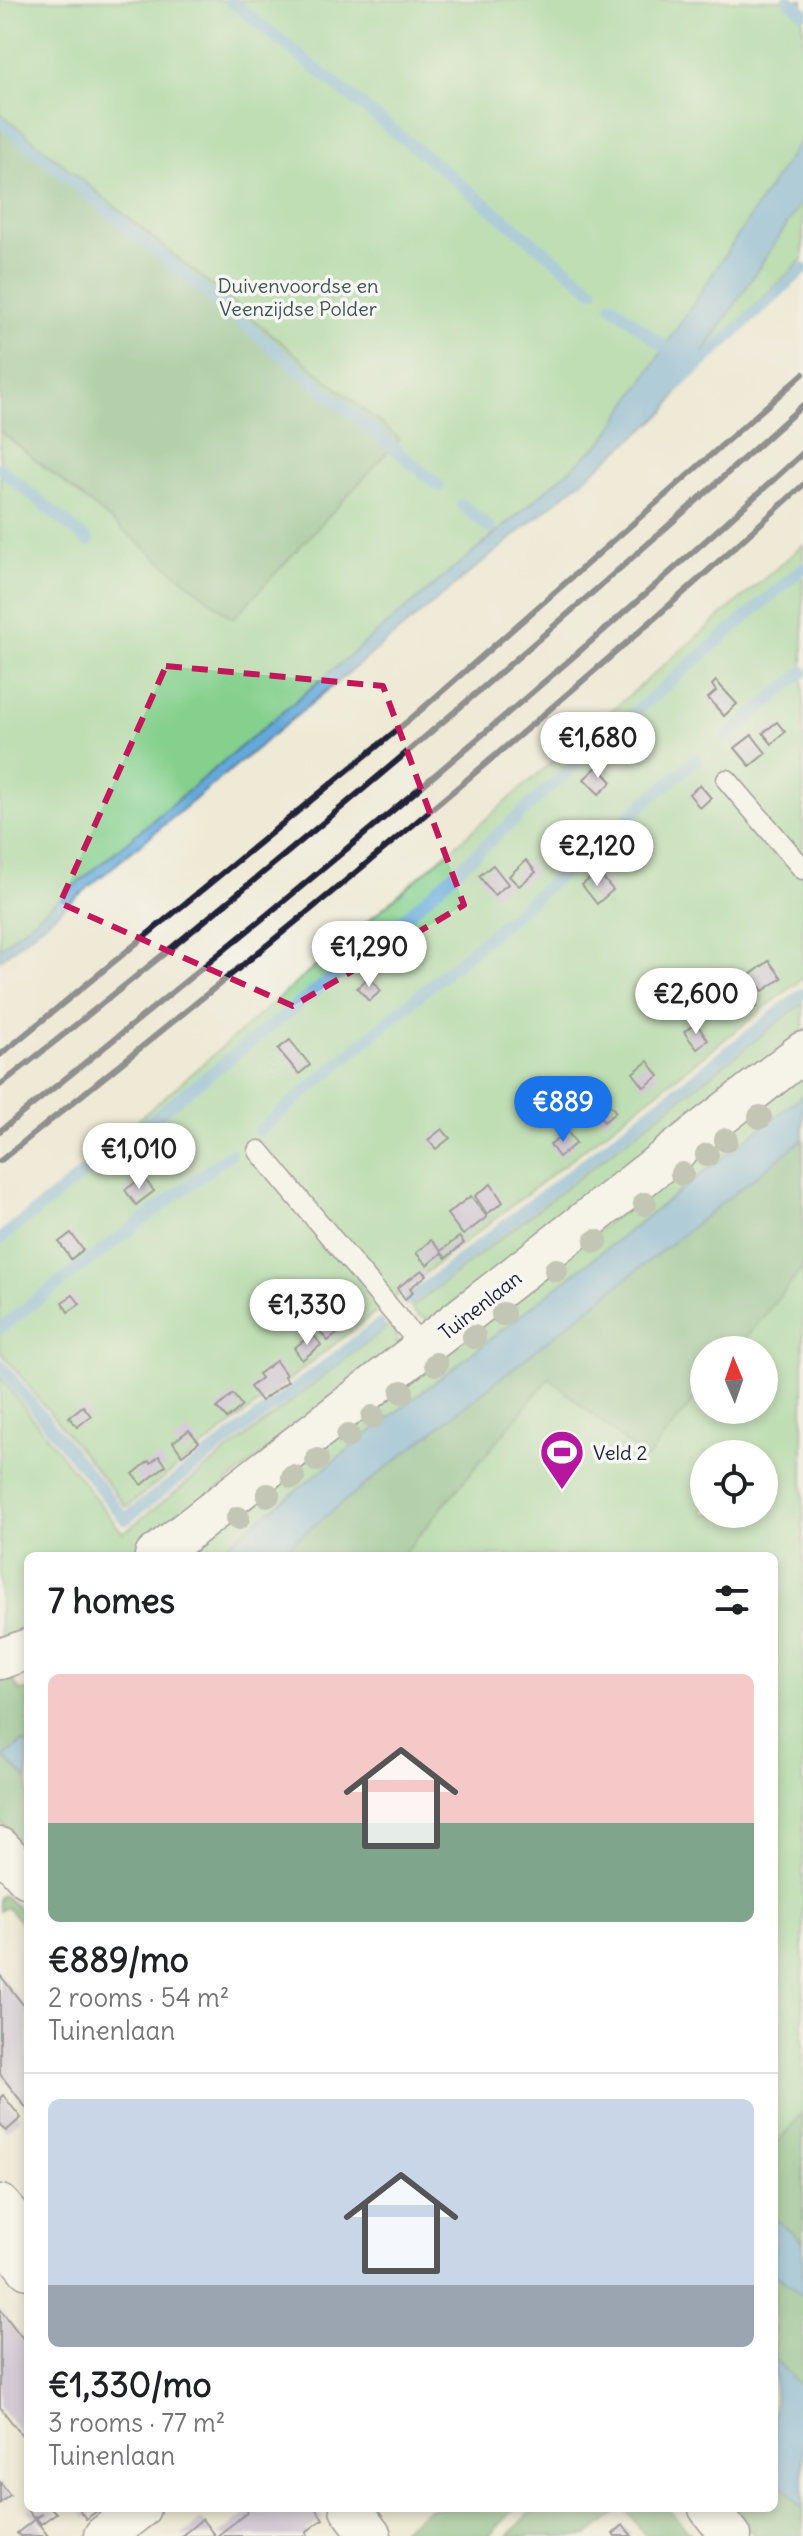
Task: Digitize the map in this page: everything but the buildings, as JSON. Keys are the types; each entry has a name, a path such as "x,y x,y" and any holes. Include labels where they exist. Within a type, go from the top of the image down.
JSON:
{"street":[{"name":"Tuinenlaan","path":"160,1552 803,1052"},
{"path":"0,1659 24,1650"},
{"path":"0,2205 12,2219 13,2250 24,2264"},
{"path":"104,2536 135,2512"},
{"path":"353,2512 371,2536"},
{"path":"712,2512 731,2536"}],"lane":[{"path":"727,780 803,869"},
{"path":"259,1151 424,1349"}],"highlighted area":[{"path":"166,666 383,686 464,905 293,1006 60,903"}],"green space":[{"name":"Duivenvoordse en Veenzijdse Polder","path":"0,0 803,0 803,259 694,365 720,323 628,404 604,440 306,698 0,949"},
{"path":"0,113 400,439 233,619 0,431"},
{"path":"803,545 803,978 126,1507 0,1351 0,1239"},
{"path":"803,1003 803,1031 432,1320 418,1316 411,1308"},
{"path":"803,1070 803,1095 217,1552 186,1552"},
{"path":"803,1139 803,2242 778,2221 778,1552 280,1552"},
{"path":"803,1139 803,1268 747,1336 690,1336 690,1405 646,1459 549,1378 405,1552 280,1552"},
{"path":"393,1322 399,1348 138,1552 24,1552 24,1635 0,1644 0,1377 123,1533"},
{"path":"10,1675 20,1691 24,1690 24,1743 4,1757 24,1776 24,1848 0,1821 0,1678"},
{"path":"3,1895 24,1913 24,1926 7,1907 0,1911 0,1897"},
{"path":"803,2112 803,2242 778,2221 778,2142"},
{"path":"778,2276 803,2297 803,2389 778,2363"},
{"path":"778,2480 803,2510 803,2536 755,2536 733,2512 778,2512"},
{"path":"425,2512 512,2512 489,2536 393,2536"},
{"path":"531,2512 618,2512 587,2536 508,2536"},
{"path":"627,2512 671,2512 693,2536 646,2536"}],"water":[{"path":"803,136 803,200 665,412 0,960 0,948 604,440"},
{"path":"803,1095 803,1139 280,1552 217,1552"},
{"path":"24,1743 24,1776 4,1757"},
{"path":"778,2221 803,2242 803,2297 778,2276"},
{"path":"778,2363 803,2389 803,2510 778,2480"}],"waterway":[{"path":"230,0 593,290"},
{"path":"788,0 803,12"},
{"path":"0,121 439,486"},
{"path":"674,388 803,269"},
{"path":"612,305 674,355"},
{"path":"0,468 88,541"},
{"path":"462,505 490,528"},
{"path":"0,1239 379,941 599,743 803,568"},
{"path":"727,737 803,672"},
{"path":"259,1131 697,759"},
{"path":"408,1301 803,994"},
{"path":"0,1328 230,1154"},
{"path":"0,1365 125,1519 379,1325"}],"railway":[{"path":"0,1055 414,716 803,374"},
{"path":"0,1085 407,752 607,580 803,405"},
{"path":"0,1131 407,798 607,628 803,453"},
{"path":"0,1161 508,745 803,485"}],"place":[{"name":"Veld 2","path":"562,1491"}]}
